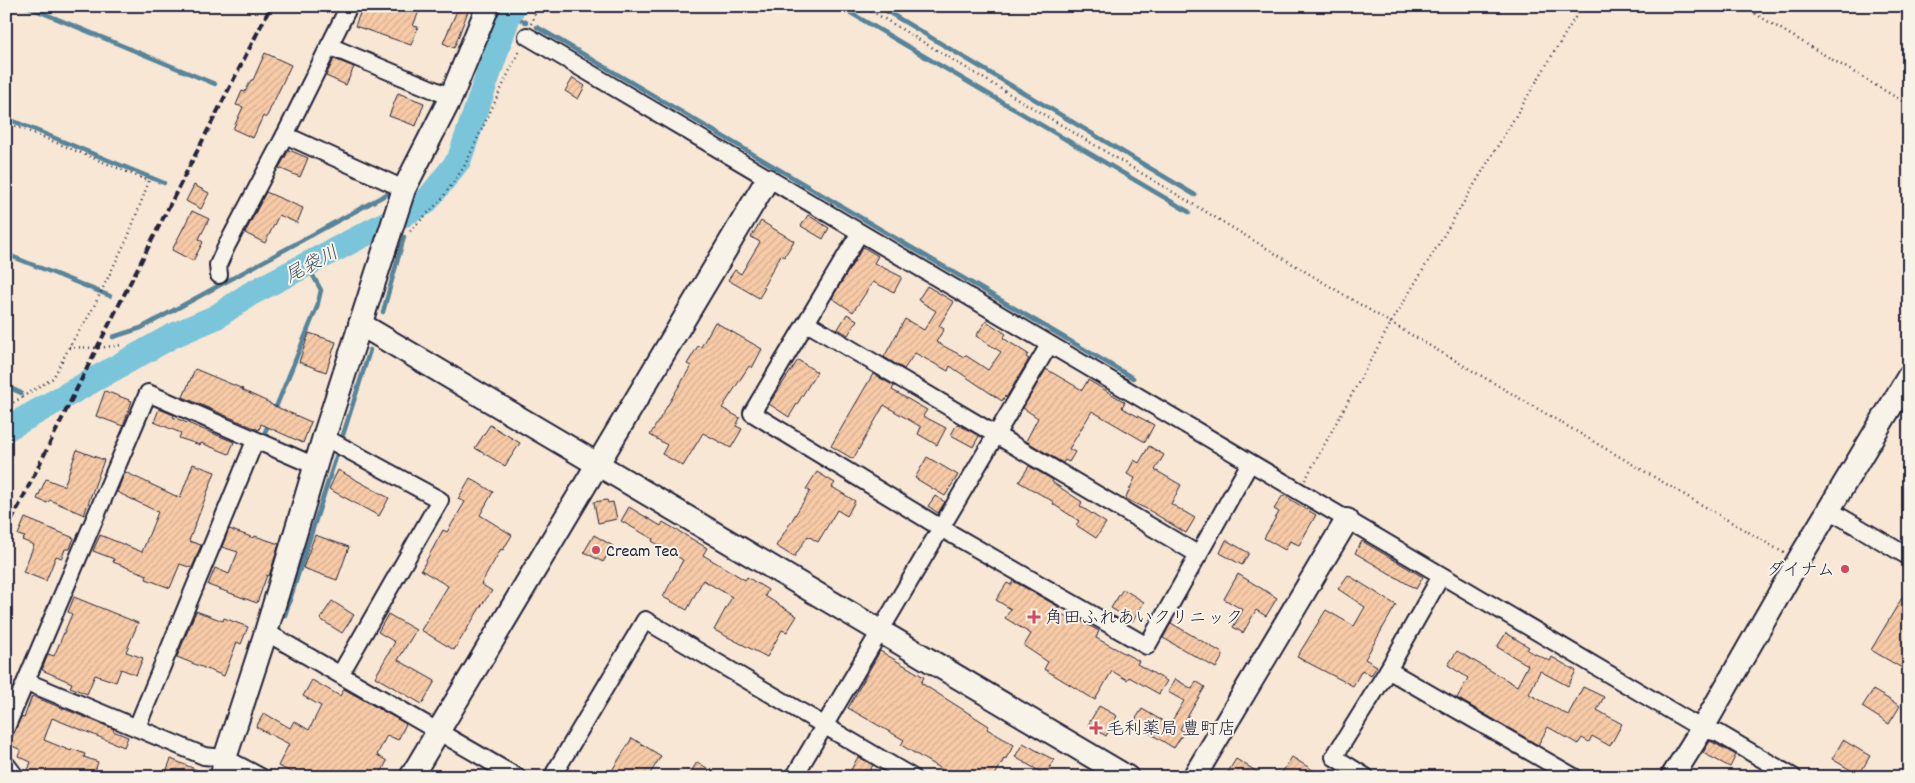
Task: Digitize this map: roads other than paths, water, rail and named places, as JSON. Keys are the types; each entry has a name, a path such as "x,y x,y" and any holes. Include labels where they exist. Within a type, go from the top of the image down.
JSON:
{"street":[{"path":"219,275 218,265 227,245 285,135 349,6"},
{"path":"223,767 266,632 324,437 396,216 451,98 488,6"},
{"path":"527,36 767,180 1702,729 1718,733 1793,777"},
{"path":"329,46 451,98"},
{"path":"285,135 396,216"},
{"path":"411,777 767,180"},
{"path":"859,234 752,414 941,528 1147,646 1250,463"},
{"path":"807,323 1199,555"},
{"path":"360,324 1127,777"},
{"path":"794,777 1049,345"},
{"path":"1672,777 1702,729 1828,510 1909,376"},
{"path":"6,728 148,393 316,466"},
{"path":"324,437 440,500 340,674"},
{"path":"137,727 254,440"},
{"path":"1828,510 1909,557"},
{"path":"1194,777 1346,520"},
{"path":"1366,777 1334,757 1388,670 1441,576"},
{"path":"552,777 645,620 912,777"},
{"path":"266,632 517,777"},
{"path":"1388,670 1574,777"},
{"path":"27,682 204,756 223,767 261,777"},
{"path":"6,764 16,777"}],"waterway":[{"path":"26,6 215,84"},
{"name":"尾袋川","path":"6,429 172,336 216,317 250,294 425,203 459,160 509,14 514,6"},
{"path":"839,6 1189,212"},
{"path":"878,6 1195,195"},
{"path":"509,14 526,22"},
{"path":"537,27 1133,378"},
{"path":"6,118 164,183"},
{"path":"113,337 141,328 387,194"},
{"path":"408,224 411,211"},
{"path":"383,312 404,237"},
{"path":"6,254 110,296"},
{"path":"274,412 317,307 321,290 307,265"},
{"path":"343,435 370,350"},
{"path":"6,386 21,393"},
{"path":"265,432 269,423"},
{"path":"285,615 338,451"}],"railway":[{"path":"6,532 97,348 271,6"}],"place":[{"name":"Cream Tea","path":"596,550"},
{"name":"ダイナム","path":"1845,569"},
{"name":"角田ふれあいクリニック","path":"1034,617"},
{"name":"毛利薬局 豊町店","path":"1096,728"}]}
